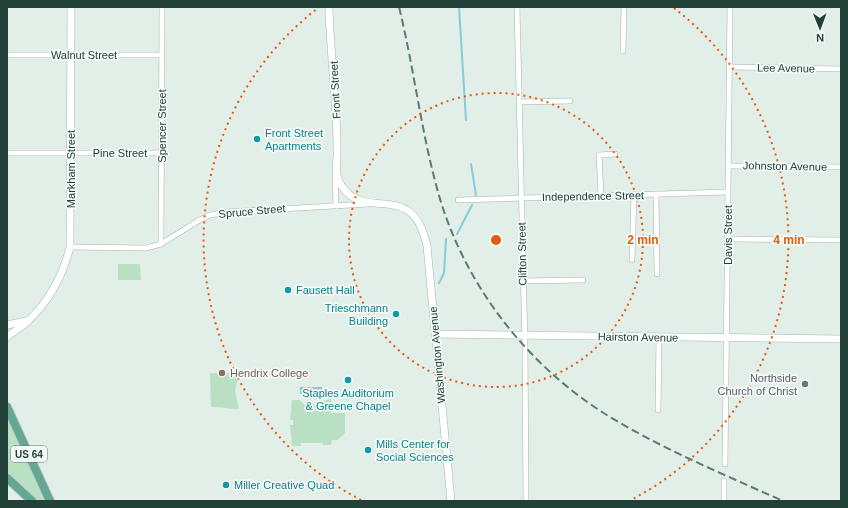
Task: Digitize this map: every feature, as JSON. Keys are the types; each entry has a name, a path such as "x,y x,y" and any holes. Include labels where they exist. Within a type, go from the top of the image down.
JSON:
{"main road":[{"name":"US 64","path":"7,407 50,501"},
{"name":"US 64","path":"7,478 32,501"}],"street":[{"name":"Markham Street","path":"7,338 30,320 43,305 56,286 65,267 70,248 72,153 71,7"},
{"name":"Spencer Street","path":"161,244 162,7"},
{"name":"Front Street","path":"328,7 338,149 335,174 336,206"},
{"name":"Clifton Street","path":"517,7 526,501"},
{"path":"623,51 624,7"},
{"name":"Davis Street","path":"724,464 730,7"},
{"name":"Walnut Street","path":"7,55 161,55"},
{"name":"Lee Avenue","path":"730,67 841,69"},
{"path":"519,102 570,101"},
{"name":"Pine Street","path":"7,153 162,153"},
{"path":"601,196 599,156 615,154"},
{"name":"Johnston Avenue","path":"728,166 841,167"},
{"path":"335,174 342,187 349,194 370,204"},
{"name":"Independence Street","path":"458,200 728,192"},
{"path":"632,260 634,194"},
{"path":"656,194 657,274"},
{"name":"Washington Avenue","path":"370,204 387,203 400,206 412,213 424,231 427,246 436,334 451,501"},
{"name":"Spruce Street","path":"70,248 146,248 161,244 210,215 227,212 370,204"},
{"path":"728,238 841,240"},
{"path":"523,281 583,280"},
{"path":"7,325 30,320"},
{"name":"Hairston Avenue","path":"436,334 726,339 841,339"},
{"path":"658,410 659,337"},
{"path":"724,481 724,501"}],"green space":[{"path":"118,264 140,264 141,280 118,280"},
{"path":"210,373 239,373 235,391 239,409 211,407"},
{"path":"331,399 331,413 345,413 345,433 337,440 332,440 331,445 323,445 323,443 301,443 301,446 292,446 290,425 293,425 293,420 290,420 292,400 300,400 307,405 311,405"},
{"path":"7,414 47,501 39,501 7,471"}],"water":[{"path":"300,387 322,387 322,394 300,394"}],"waterway":[{"path":"459,7 466,120"},
{"path":"471,164 476,195"},
{"path":"457,234 472,205"},
{"path":"439,283 444,273 446,239"}],"railway":[{"path":"399,7 432,169 449,226 464,259 482,291 503,321 526,348 552,374 580,397 610,417 652,440 717,472 783,501"}],"place":[{"name":"Front Street Apartments","path":"257,139"},
{"name":"Fausett Hall","path":"288,290"},
{"name":"Trieschmann Building","path":"396,314"},
{"name":"Hendrix College","path":"222,373"},
{"name":"Staples Auditorium & Greene Chapel","path":"348,380"},
{"name":"Northside Church of Christ","path":"805,384"},
{"name":"Mills Center for Social Sciences","path":"368,450"},
{"name":"Miller Creative Quad","path":"226,485"}]}
